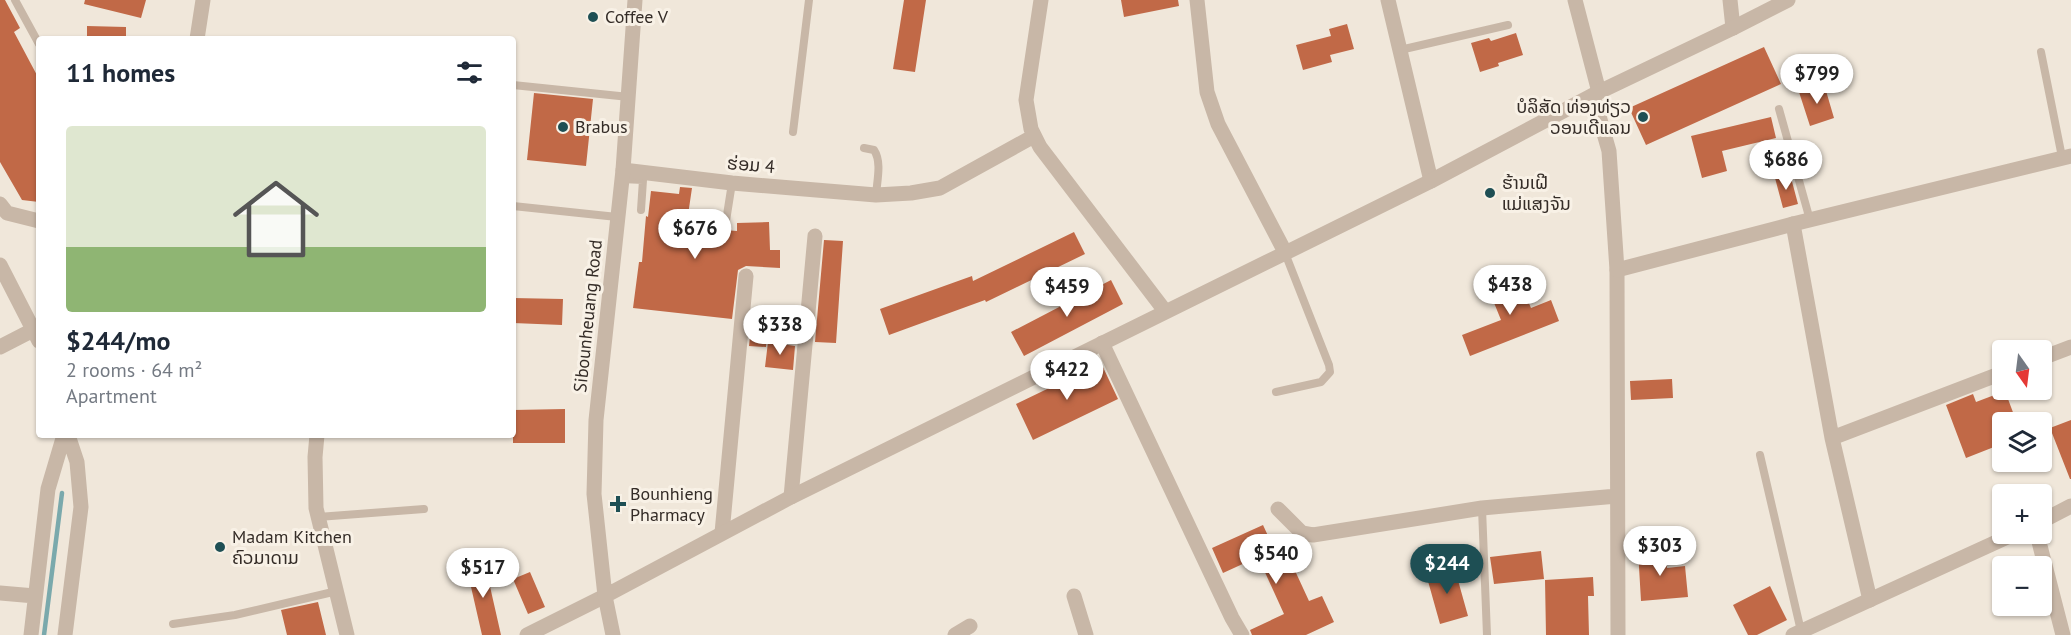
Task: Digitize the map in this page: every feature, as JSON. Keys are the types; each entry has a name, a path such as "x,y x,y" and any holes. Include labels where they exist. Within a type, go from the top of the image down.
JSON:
{"street":[{"path":"197,36 203,0"},
{"name":"Sibounheuang Road","path":"613,635 605,596 594,494 596,420 623,174 635,0"},
{"path":"1040,0 1026,100 1028,118 1034,136 1165,311"},
{"path":"1197,0 1207,92 1218,124 1285,252"},
{"path":"1388,0 1431,181"},
{"path":"1575,0 1609,151 1617,270 1618,635"},
{"path":"1730,0 1733,28"},
{"path":"527,635 791,497 1431,181 1596,93 1788,0"},
{"name":"ຮ່ອມ 4","path":"623,174 876,195 911,194 940,188 1034,136"},
{"path":"1617,270 2067,157"},
{"path":"0,204 6,213 36,220"},
{"path":"1793,224 1832,438 1870,600"},
{"path":"791,497 815,236"},
{"path":"0,265 36,335 0,347"},
{"path":"723,532 746,276"},
{"path":"1102,343 1242,635"},
{"path":"2052,354 2071,346"},
{"path":"1832,438 1992,377"},
{"path":"31,635 48,489 63,438"},
{"path":"65,635 81,507 77,462 69,438"},
{"path":"317,438 315,457 318,517 346,635"},
{"path":"1278,509 1302,532 1314,535 1482,508 1617,496"},
{"path":"2052,516 2071,506"},
{"path":"1805,632 1992,544"},
{"path":"2040,544 2063,635"},
{"path":"0,593 35,596"},
{"path":"1074,596 1086,635"},
{"path":"955,635 970,626"}],"lane":[{"path":"15,0 36,38"},
{"path":"793,132 809,0"},
{"path":"1400,50 1508,25"},
{"path":"2041,52 2067,157"},
{"path":"516,85 629,97"},
{"path":"1779,109 1810,220"},
{"path":"864,148 874,150 878,155 876,195"},
{"path":"623,174 643,180 641,210"},
{"path":"690,221 726,220 732,183"},
{"path":"516,206 618,217"},
{"path":"1276,392 1321,382 1330,372 1285,252"},
{"path":"1760,455 1805,632"},
{"path":"1482,508 1487,635"},
{"path":"318,517 424,509"},
{"path":"173,624 235,615 337,591"}],"building":[{"path":"0,0 5,0 20,28 14,32 36,73 36,202 22,200 0,162"},
{"path":"85,0 146,0 141,18 84,4"},
{"path":"904,0 926,0 915,72 893,69"},
{"path":"1121,0 1178,0 1179,6 1124,17"},
{"path":"1347,24 1354,49 1330,55 1332,62 1303,70 1296,45 1331,36 1329,29"},
{"path":"87,26 126,27 126,36 87,36"},
{"path":"1516,33 1523,55 1480,72 1471,43 1489,38 1491,41"},
{"path":"1764,47 1781,84 1646,145 1629,108"},
{"path":"1824,84 1834,118 1810,126 1799,92"},
{"path":"534,93 593,99 586,166 527,160"},
{"path":"1771,117 1776,138 1722,151 1727,171 1702,178 1691,136"},
{"path":"1790,174 1798,204 1783,208 1775,178"},
{"path":"680,187 692,188 688,215 684,220 687,227 737,231 737,223 769,222 770,250 780,250 780,268 746,266 738,270 732,319 633,308 639,262 642,262 646,216 648,217 651,191 679,194"},
{"path":"1074,232 1085,254 986,302 985,300 889,335 880,309 972,276 973,281"},
{"path":"824,240 843,241 836,343 815,342"},
{"path":"1515,271 1531,308 1551,300 1559,321 1470,356 1462,335 1501,320 1486,283"},
{"path":"1111,280 1123,304 1024,356 1011,332"},
{"path":"516,298 563,299 562,325 516,323"},
{"path":"752,319 768,320 766,347 749,346"},
{"path":"768,342 795,346 793,370 765,367"},
{"path":"1101,363 1118,399 1033,440 1016,404"},
{"path":"1672,379 1673,398 1631,400 1630,381"},
{"path":"1973,394 1976,402 1992,396 1992,400 2008,400 2013,412 1992,412 1992,448 1966,458 1946,405"},
{"path":"565,409 565,443 513,443 513,438 516,438 516,410"},
{"path":"2071,420 2071,479 2052,433 2052,427"},
{"path":"1263,525 1276,553 1285,549 1309,601 1322,596 1334,622 1306,635 1252,635 1250,630 1284,614 1258,557 1223,573 1212,548"},
{"path":"1666,548 1667,568 1685,566 1688,597 1641,601 1638,550"},
{"path":"1541,551 1544,579 1494,584 1490,557"},
{"path":"484,560 501,635 482,635 466,565"},
{"path":"1454,566 1468,616 1440,624 1426,574"},
{"path":"530,572 545,607 528,614 513,579"},
{"path":"1593,577 1594,596 1588,596 1589,635 1546,635 1545,580"},
{"path":"1770,586 1787,620 1757,635 1748,635 1733,605"},
{"path":"318,602 326,635 287,635 281,610"}],"waterway":[{"path":"44,635 62,493"}],"place":[{"name":"Coffee V","path":"593,17"},
{"name":"ບໍລິສັດ ທ່ອງທ່ຽວ ວອນເດີແລນ","path":"1643,117"},
{"name":"Brabus","path":"563,127"},
{"name":"ຮ້ານເຝີ ແມ່ແສງຈັນ","path":"1490,193"},
{"name":"Bounhieng Pharmacy","path":"618,504"},
{"name":"Madam Kitchen ຄົວມາດາມ","path":"220,547"}]}
